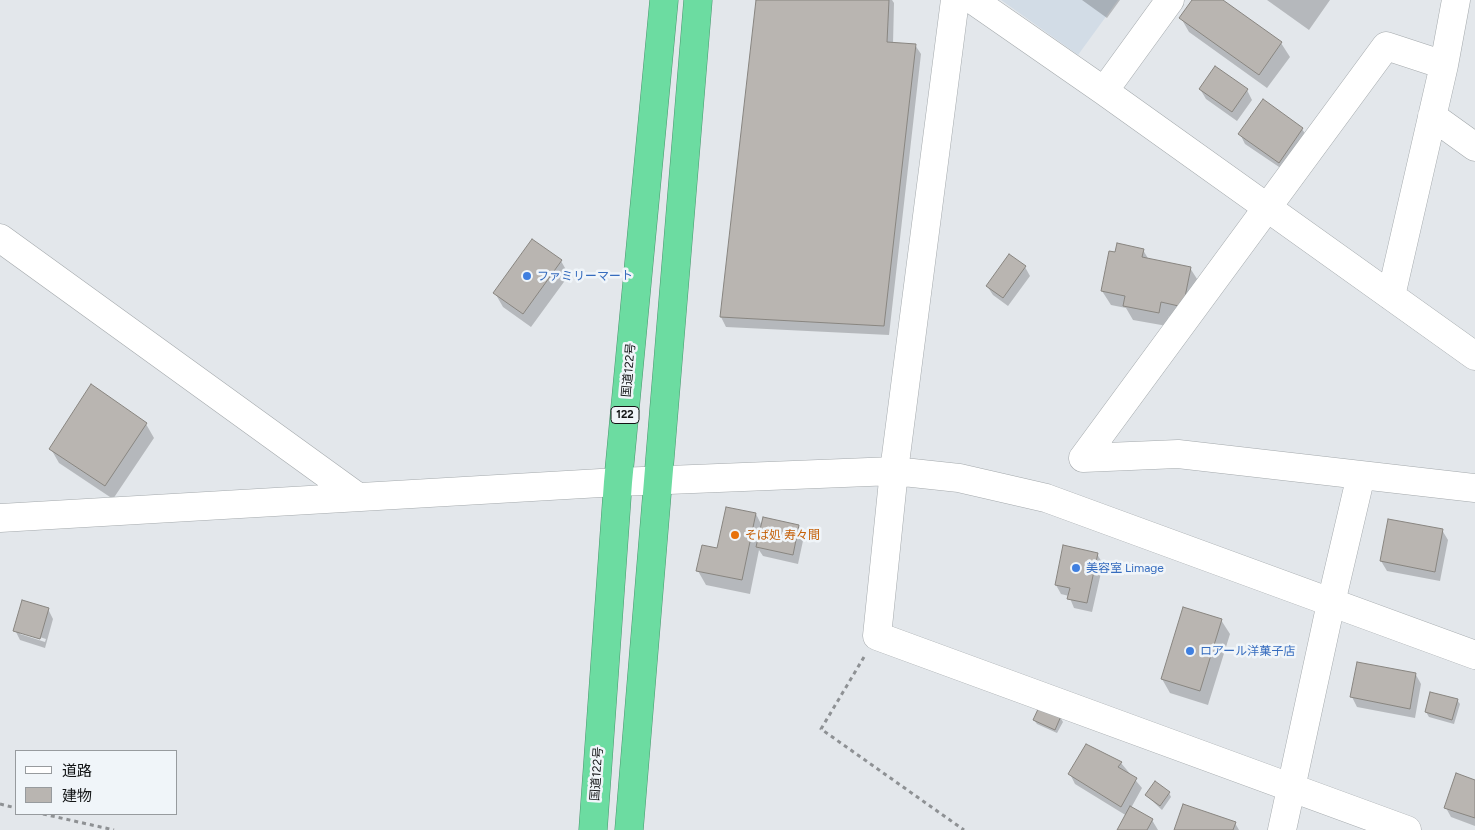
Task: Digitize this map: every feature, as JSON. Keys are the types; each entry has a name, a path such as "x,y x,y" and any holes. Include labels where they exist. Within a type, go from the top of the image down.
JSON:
{"highway":[{"name":"国道122号","path":"593,830 618,482 664,0"},
{"path":"628,830 698,0"}],"street":[{"path":"955,0 894,471 877,636 1407,830"},
{"path":"973,0 1104,91 1475,356"},
{"path":"1104,91 1170,0"},
{"path":"1391,296 1444,65 1456,0"},
{"path":"1444,65 1386,46 1083,458 1178,454 1475,488"},
{"path":"1432,116 1475,146"},
{"path":"0,238 358,497"},
{"path":"0,518 618,482 894,471 959,478 1046,498 1475,655"},
{"path":"1282,830 1290,787 1361,475"}],"path":[{"path":"877,636 821,729 964,830"},
{"path":"0,804 15,808"},
{"path":"47,815 114,830"}],"shaded area":[{"path":"1001,0 1118,0 1078,55"}],"building":[{"path":"756,0 889,0 887,42 916,44 884,326 720,317"},
{"path":"1192,0 1223,0 1282,42 1259,75 1179,18"},
{"path":"1215,66 1248,89 1232,112 1199,89"},
{"path":"1263,99 1303,128 1279,163 1238,134"},
{"name":"ファミリーマート","path":"532,239 562,260 523,314 493,293"},
{"path":"1117,243 1144,249 1142,257 1191,267 1183,307 1161,302 1159,313 1123,306 1125,296 1101,291 1109,251 1115,252"},
{"path":"1009,254 1026,266 1003,298 986,286"},
{"path":"91,384 147,423 105,486 49,449"},
{"path":"726,507 756,513 742,580 696,571 702,545 717,548"},
{"path":"763,517 799,525 793,555 756,547"},
{"path":"1388,519 1443,529 1435,572 1380,561"},
{"path":"1063,545 1098,553 1087,603 1067,599 1070,588 1055,585"},
{"path":"22,600 49,608 40,639 13,631"},
{"path":"1183,607 1222,619 1200,691 1161,679"},
{"path":"1357,662 1416,673 1410,709 1350,697"},
{"path":"1430,692 1458,699 1452,720 1425,712"},
{"path":"1039,707 1061,716 1055,730 1033,720"},
{"path":"1086,744 1122,762 1118,767 1137,778 1121,807 1068,774"},
{"path":"1456,773 1475,780 1475,818 1444,808"},
{"path":"1155,781 1170,792 1160,806 1145,795"},
{"path":"1183,804 1236,822 1233,830 1174,830"},
{"path":"1130,806 1153,819 1147,830 1117,830"}],"place":[{"name":"ファミリーマート","path":"527,276"},
{"name":"そば処 寿々間","path":"735,535"},
{"name":"美容室 Limage","path":"1076,568"},
{"name":"ロアール洋菓子店","path":"1190,651"}]}
